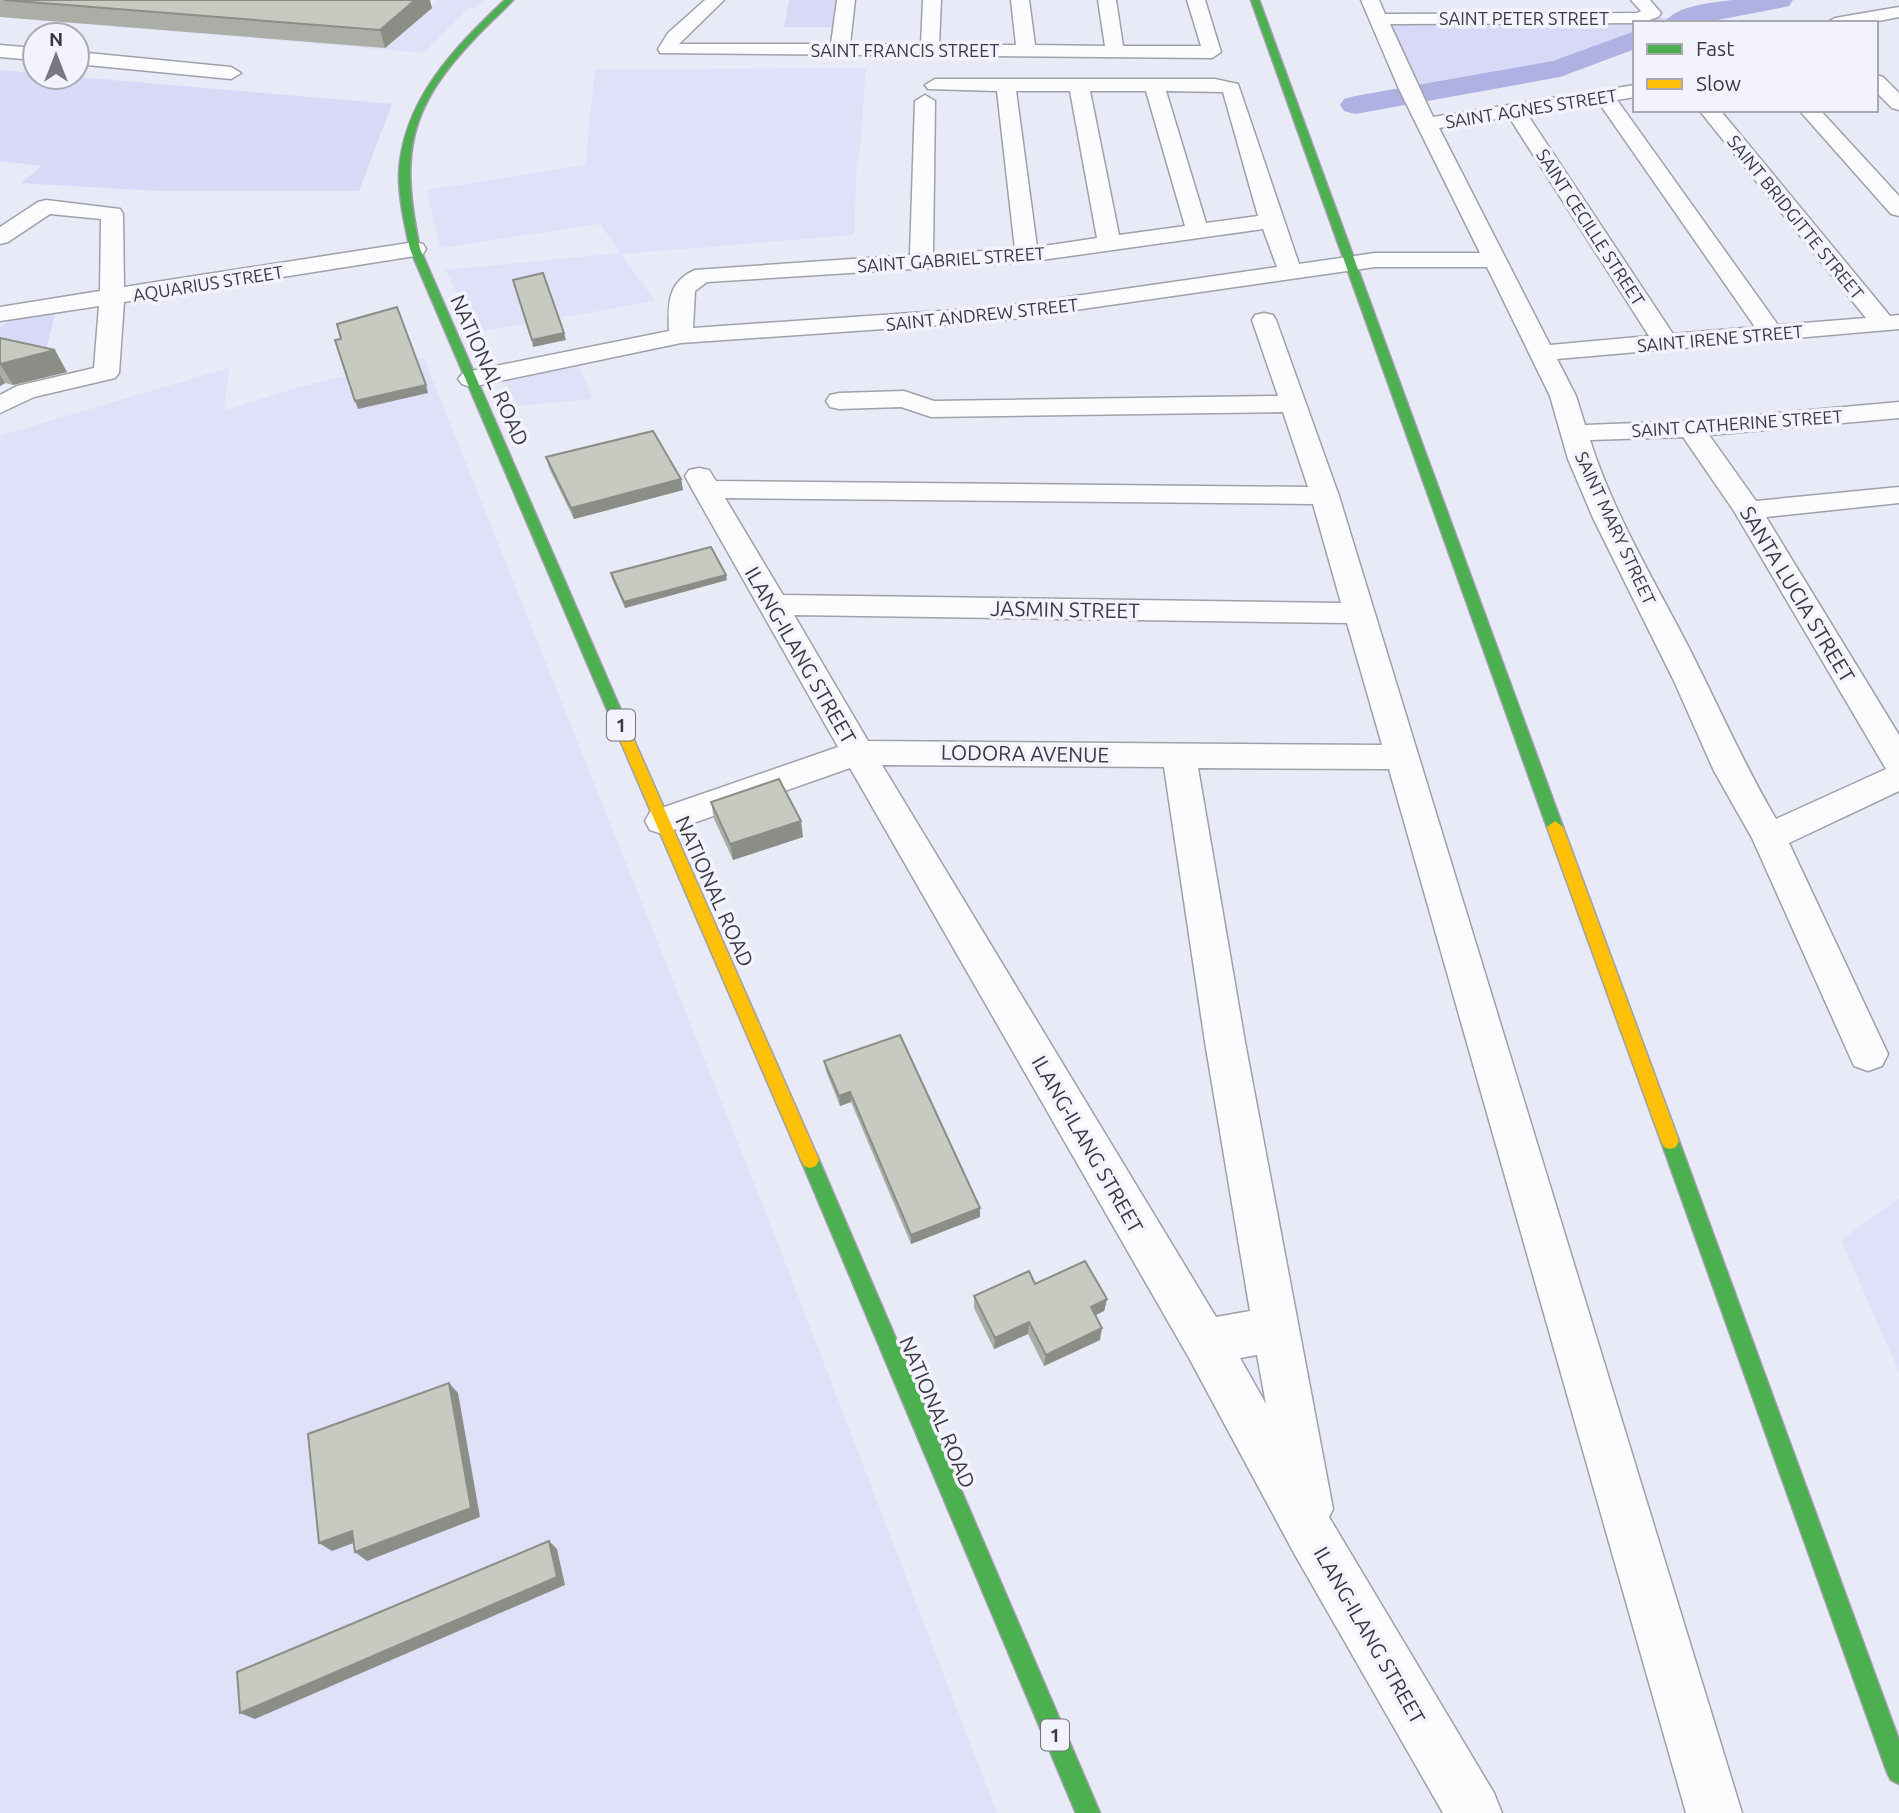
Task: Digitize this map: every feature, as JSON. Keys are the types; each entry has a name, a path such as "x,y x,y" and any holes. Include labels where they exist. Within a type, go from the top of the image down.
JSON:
{"main road":[{"name":"NATIONAL ROAD","path":"509,0 450,59 435,79 419,109 404,163 405,195 415,249 795,1123 858,1278 1088,1813"},
{"path":"1255,0 1899,1772"}],"street":[{"name":"SAINT FRANCIS STREET","path":"715,0 674,37 667,48 1212,52 1196,0"},
{"path":"840,50 846,0"},
{"path":"930,50 932,0"},
{"path":"1020,0 1026,50"},
{"path":"1107,0 1115,51"},
{"name":"SAINT MARY STREET","path":"1370,0 1418,106 1563,396 1582,459 1607,518 1690,681 1731,771 1769,837 1868,1054"},
{"name":"SAINT PETER STREET","path":"1379,19 1639,18 1652,13 1640,0"},
{"path":"1844,21 1892,11"},
{"path":"0,51 21,53"},
{"path":"91,59 230,73"},
{"path":"1878,83 1899,104"},
{"path":"920,263 930,93 1006,86 1215,85 1231,88 1271,221 1291,274"},
{"path":"1006,86 1027,255"},
{"path":"1079,86 1110,245"},
{"path":"1155,87 1197,231"},
{"name":"SAINT AGNES STREET","path":"1418,106 1515,111 1633,91"},
{"path":"1605,97 1771,333"},
{"name":"SAINT CECILLE STREET","path":"1515,111 1666,343"},
{"name":"SAINT BRIDGITTE STREET","path":"1711,112 1891,323"},
{"path":"1811,112 1899,209"},
{"path":"0,237 46,207 112,214 112,298 106,373 26,391 0,405"},
{"name":"SAINT GABRIEL STREET","path":"681,336 681,290 690,279 703,275 1027,255 1271,221"},
{"name":"AQUARIUS STREET","path":"0,314 415,249"},
{"name":"SAINT ANDREW STREET","path":"471,379 681,336 998,314 1375,260 1494,260"},
{"path":"1264,320 1325,496 1714,1813"},
{"name":"SAINT IRENE STREET","path":"1541,353 1891,323"},
{"path":"839,401 904,399 931,409 1291,404"},
{"name":"SAINT CATHERINE STREET","path":"1575,433 1691,429 1899,410"},
{"name":"SANTA LUCIA STREET","path":"1691,429 1748,510 1899,763"},
{"name":"ILANG-ILANG STREET","path":"1325,496 702,482 858,753 1205,1342 1313,1537 1474,1813"},
{"path":"1748,510 1899,495"},
{"name":"JASMIN STREET","path":"772,605 1358,614"},
{"name":"LODORA AVENUE","path":"662,821 858,753 1400,757"},
{"path":"1179,755 1225,1042 1313,1537"},
{"path":"1769,837 1899,777"},
{"path":"1205,1342 1276,1329"}],"shaded area":[{"path":"0,0 360,0 432,6 438,0 484,0 475,8 468,8 423,53 91,25 91,21 0,17"},
{"path":"789,0 837,0 833,27 784,27"},
{"path":"1658,17 1677,19 1633,21 1633,36 1556,65 1422,90 1389,23"},
{"path":"866,68 857,159 854,235 621,254 655,301 479,332 445,270 620,253 600,224 440,248 427,190 585,165 595,69"},
{"path":"0,70 21,72 21,91 91,91 91,78 392,104 359,191 157,191 21,183 42,166 0,161"},
{"path":"56,311 42,365 0,356 0,327 13,318"},
{"path":"424,358 768,1218 997,1813 0,1813 0,439 2,435 229,368 224,411 295,388"},
{"path":"577,362 593,399 518,406 504,380 521,374"},
{"path":"1899,1198 1899,1372 1841,1240"}],"building":[{"path":"4,0 415,0 380,30"},
{"path":"543,273 564,333 532,340 513,280"},
{"path":"397,307 426,385 355,401 335,340 341,339 337,324"},
{"path":"0,338 55,350 0,364"},
{"path":"653,431 681,479 571,508 546,457"},
{"path":"711,547 726,575 624,602 611,573"},
{"path":"779,779 801,821 730,844 711,802"},
{"path":"900,1035 980,1208 911,1235 850,1092 839,1096 824,1061"},
{"path":"1085,1261 1107,1299 1091,1307 1102,1328 1046,1355 1029,1322 995,1338 974,1296 1029,1271 1035,1284"},
{"path":"449,1383 471,1508 355,1552 352,1531 319,1543 308,1434"},
{"path":"549,1541 557,1577 240,1713 237,1672"}],"waterway":[{"path":"1682,21 1702,13 1780,0"},
{"path":"1355,105 1560,68 1633,40"}],"traffic: fast":[{"path":"509,0 454,56 424,99 406,147 404,174 408,212 415,249 627,740"},
{"path":"1255,0 1555,827"},
{"path":"1670,1141 1899,1772"},
{"path":"810,1160 1088,1813"}],"traffic: slow":[{"path":"627,740 810,1160"},
{"path":"1555,827 1670,1141"}]}
